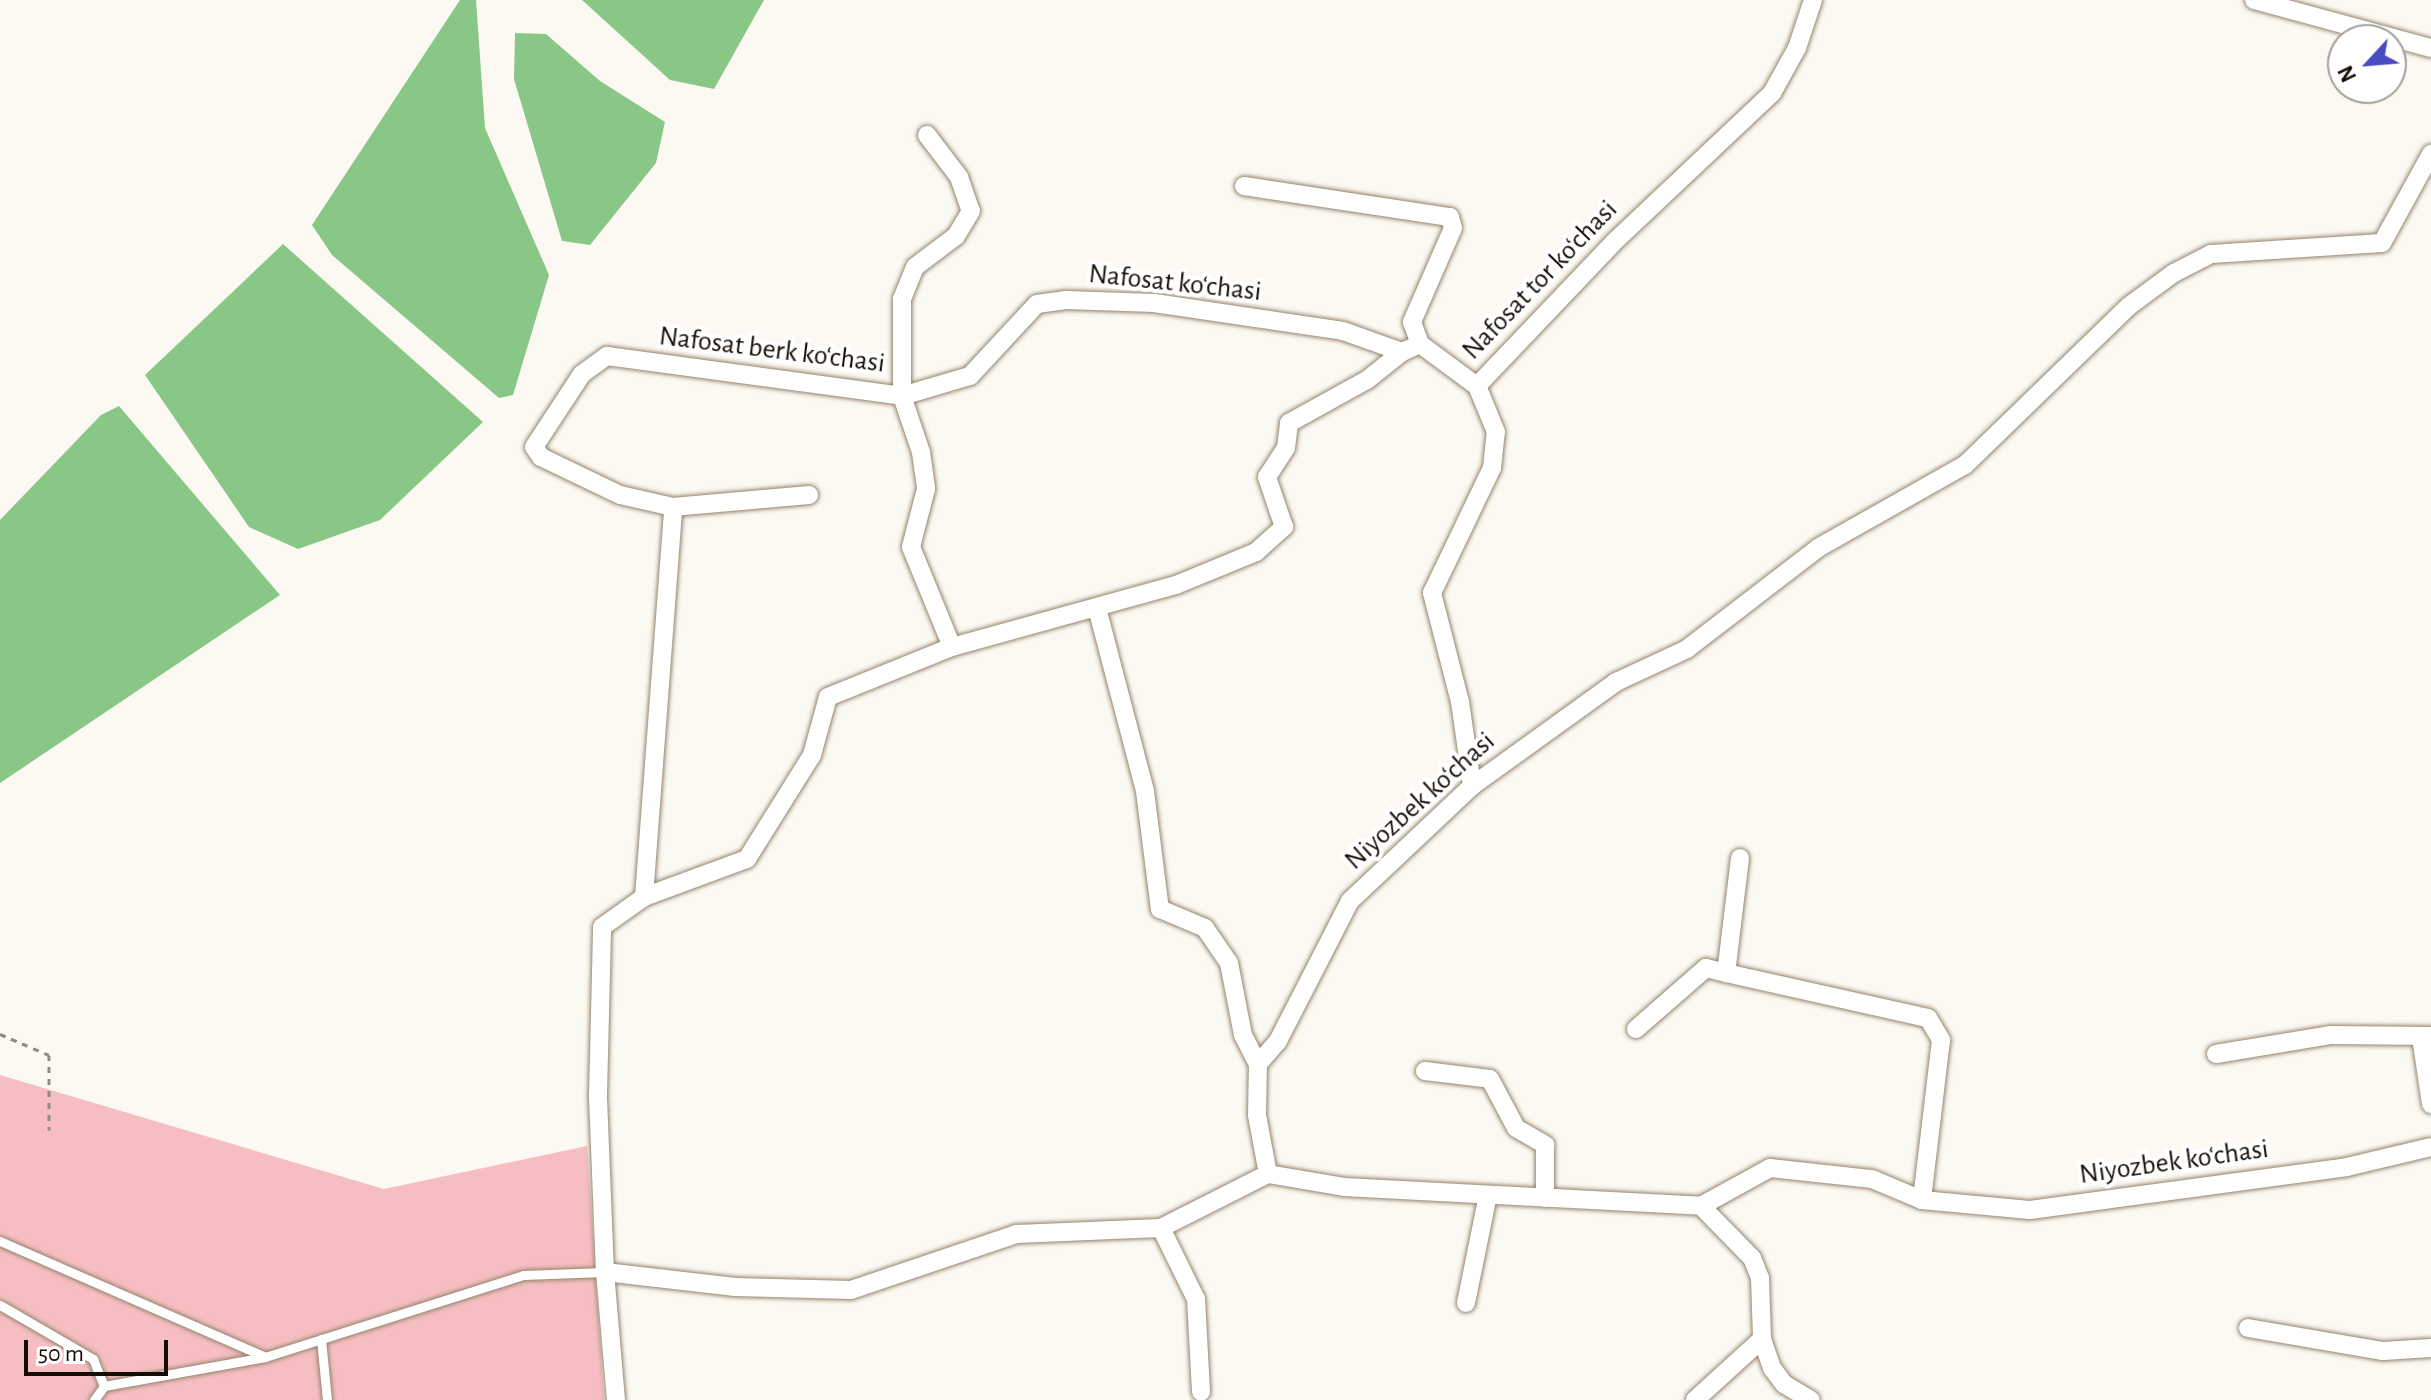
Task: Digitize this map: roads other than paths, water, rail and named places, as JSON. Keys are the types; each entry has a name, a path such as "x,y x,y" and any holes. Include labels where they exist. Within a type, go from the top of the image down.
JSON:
{"street":[{"name":"Nafosat tor ko‘chasi","path":"1472,786 1460,702 1432,593 1492,468 1496,432 1477,386 1613,243 1772,93 1797,48 1813,0"},
{"path":"2254,0 2431,48"},
{"name":"Nafosat berk ko‘chasi","path":"809,495 673,507 620,495 541,457 534,447 582,374 607,356 833,383 902,396 902,299 915,267 956,236 971,211 959,177 927,135"},
{"name":"Niyozbek ko‘chasi","path":"1258,1064 1278,1041 1350,901 1472,786 1616,682 1687,649 1818,548 1965,465 2129,306 2174,273 2211,254 2382,243 2431,154"},
{"name":"Nafosat tor ko‘chasi","path":"1244,186 1450,217 1453,228 1412,322 1420,344"},
{"name":"Nafosat ko‘chasi","path":"902,396 970,376 1037,304 1066,300 1154,303 1343,331 1402,352"},
{"path":"616,1400 605,1272 598,1095 602,927 644,897 747,859 812,755 828,697 952,647 1176,585 1279,537 1284,517 1267,477 1286,448 1289,423 1367,380 1402,352 1420,344 1477,386"},
{"path":"902,396 921,452 926,489 911,547 952,647"},
{"path":"644,897 673,507"},
{"path":"1097,608 1142,777 1160,909 1205,928 1229,963 1243,1035 1258,1064 1257,1115 1268,1174"},
{"path":"1726,973 1740,858"},
{"path":"1636,1029 1706,968 1928,1018 1941,1040 1922,1200"},
{"path":"2216,1054 2331,1035 2426,1036 2431,1104"},
{"path":"1425,1071 1490,1079 1516,1128 1545,1145 1545,1198"},
{"name":"Niyozbek ko‘chasi","path":"1701,1206 1770,1168 1872,1179 1922,1200 2030,1210 2347,1167 2431,1147"},
{"path":"605,1272 735,1287 851,1290 1016,1234 1161,1228 1268,1174 1344,1187 1701,1206 1752,1258 1760,1278 1762,1339 1772,1368 1784,1384 1811,1400"},
{"path":"1466,1303 1488,1195"},
{"path":"1161,1228 1196,1299 1201,1392"},
{"path":"2248,1328 2383,1351 2431,1348"},
{"path":"1695,1400 1762,1339"}],"lane":[{"path":"0,1241 265,1357"},
{"path":"94,1400 104,1386 265,1357 523,1275 605,1272"},
{"path":"0,1305 93,1359 104,1386"},
{"path":"321,1339 327,1400"}]}
